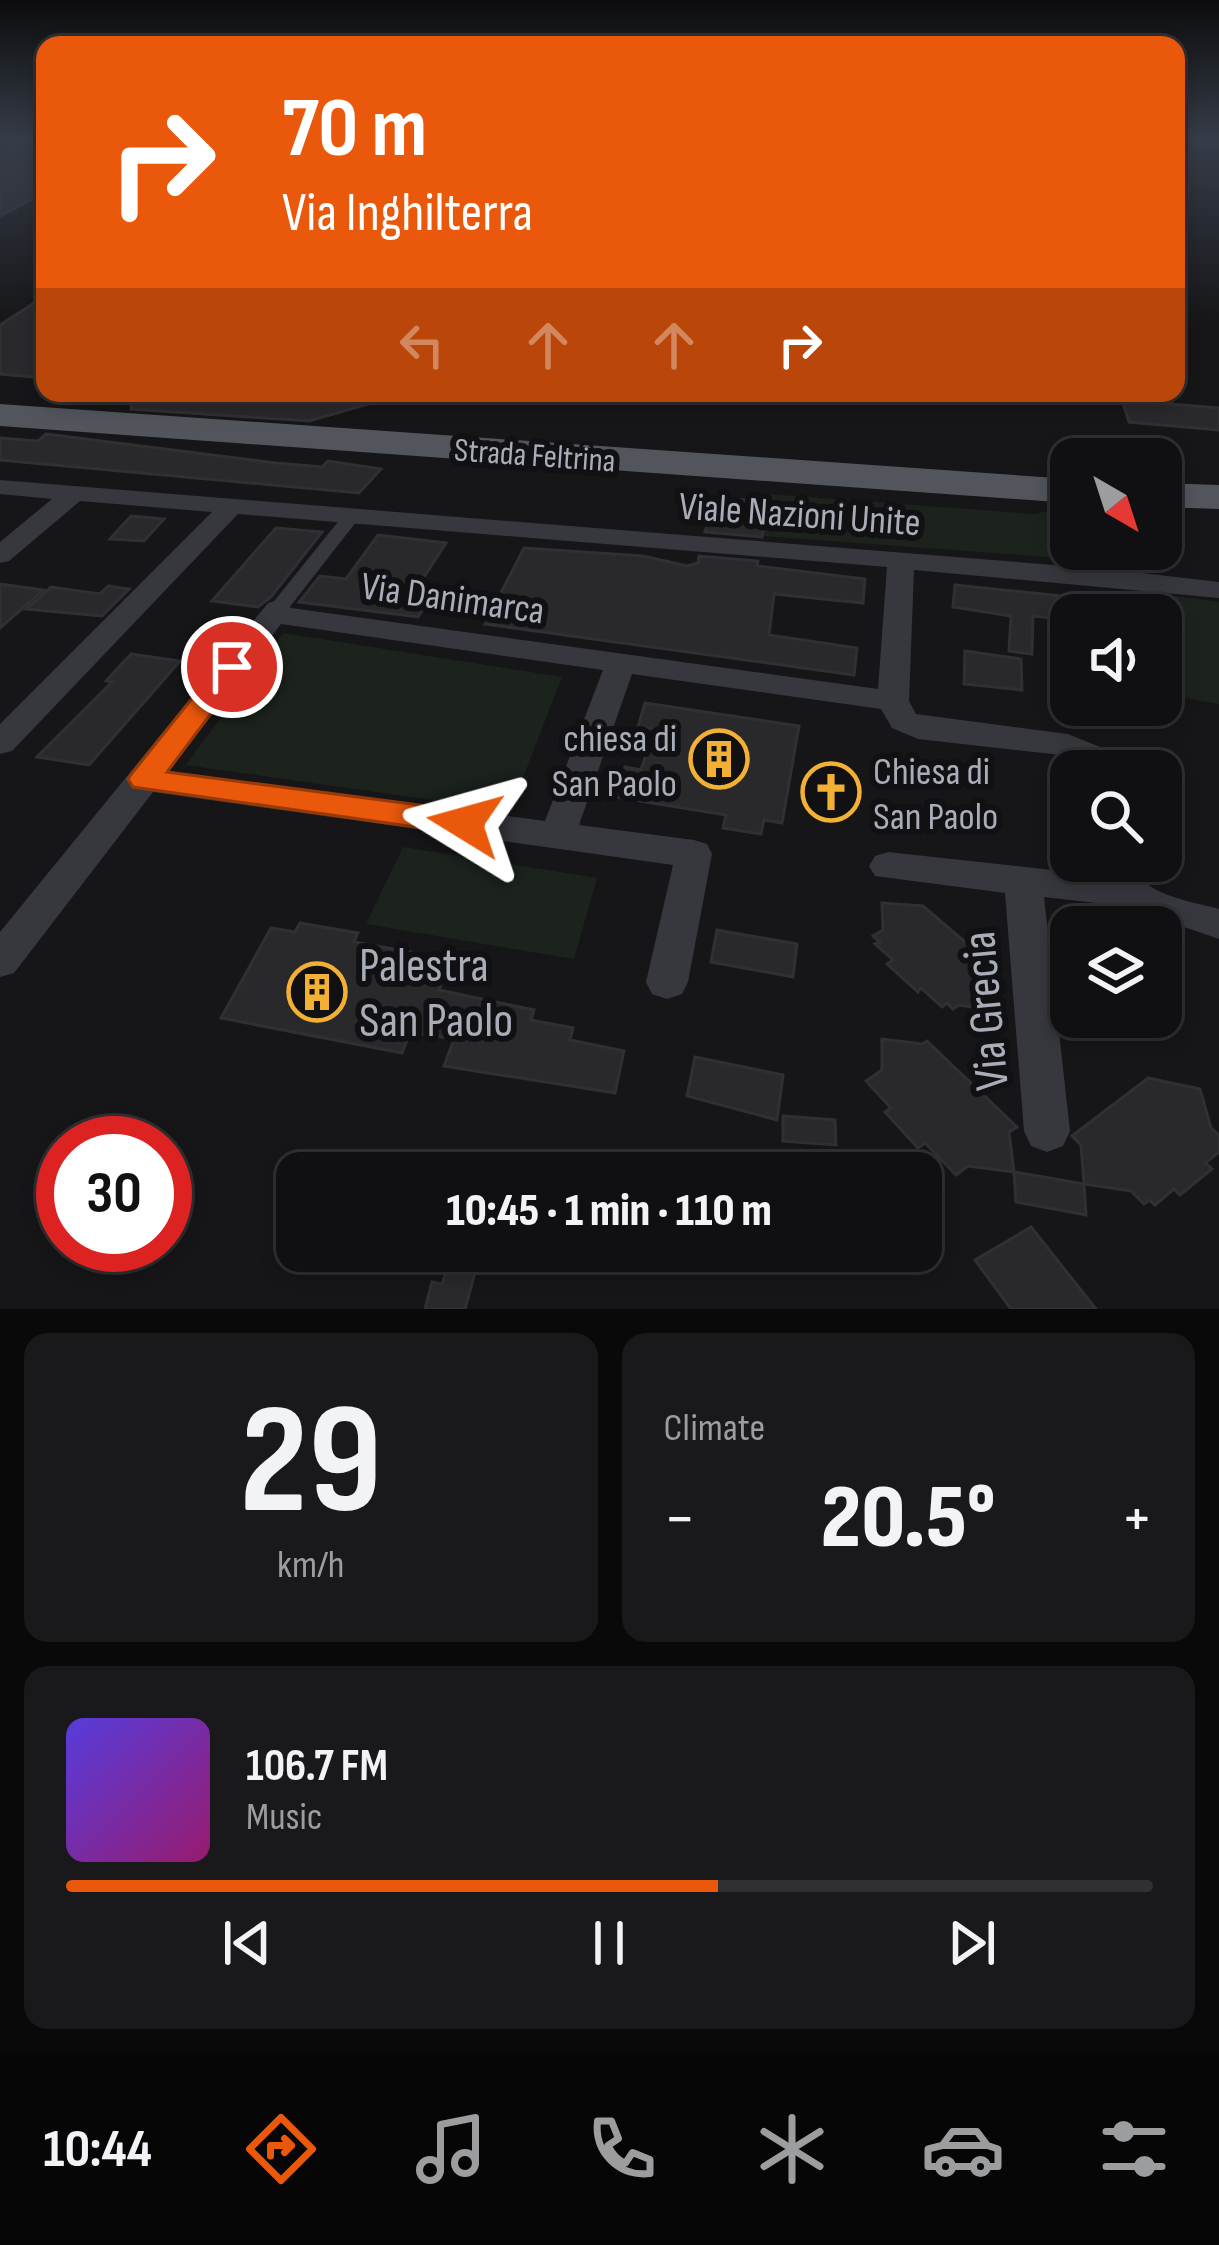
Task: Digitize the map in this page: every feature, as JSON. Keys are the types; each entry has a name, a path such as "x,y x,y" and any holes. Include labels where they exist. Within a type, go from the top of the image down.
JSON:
{"main road":[{"name":"Strada Feltrina","path":"0,415 1050,490"},
{"path":"1182,496 1219,497"}],"street":[{"name":"Viale Nazioni Unite","path":"0,488 1219,590"},
{"path":"0,555 73,494"},
{"path":"0,742 231,507"},
{"path":"2,956 352,517"},
{"path":"901,560 893,701 903,721 918,728 1077,750"},
{"path":"1114,570 1117,578"},
{"name":"Via Danimarca","path":"276,612 893,701"},
{"path":"557,835 621,663"},
{"path":"144,779 694,854 667,982"},
{"name":"Via Grecia","path":"888,866 1050,880"},
{"name":"Via Grecia","path":"1023,881 1047,1131"},
{"name":"Via Grecia","path":"1129,882 1219,925"}],"shaded area":[{"path":"767,494 1034,514 1050,511 1050,557 763,536"},
{"path":"1182,597 1219,602 1219,704 1182,698"},
{"path":"283,633 562,677 510,811 186,765"},
{"path":"403,847 597,878 574,959 366,924"}],"building":[{"path":"0,202 26,202 0,216"},
{"path":"36,302 36,377 0,374 0,325"},
{"path":"131,402 376,402 309,421 131,409"},
{"path":"1123,402 1219,408 1219,430 1129,422"},
{"path":"46,434 276,463 322,467 328,461 381,469 359,493 0,460 0,438 38,441"},
{"path":"716,498 747,500 744,518 765,520 762,537 705,532"},
{"path":"131,516 164,519 144,541 110,539"},
{"path":"276,528 322,532 258,607 212,601"},
{"path":"378,535 446,543 417,588 434,593 418,617 299,602 320,576 346,579"},
{"path":"524,548 643,556 687,566 698,563 699,556 758,561 757,566 865,579 863,603 774,594 769,635 857,648 854,675 485,624"},
{"path":"0,584 43,590 0,628"},
{"path":"955,585 1050,595 1050,618 1033,616 1032,654 1009,651 1011,616 953,607"},
{"path":"108,586 129,589 102,616 26,609 51,587 100,594"},
{"path":"965,651 1021,659 1022,690 964,684"},
{"path":"131,654 180,661 89,765 37,757 112,682 106,681"},
{"path":"645,703 799,726 782,823 764,820 761,834 723,828 726,815 616,797 625,767 641,770 654,729 638,727"},
{"path":"882,903 923,906 999,971 1000,1011 959,1005 953,1009 947,1003 942,1007 887,964 893,960 873,936 883,930"},
{"path":"300,923 358,933 354,942 416,953 410,967 445,974 439,990 534,1010 531,1020 573,1028 570,1040 624,1051 615,1093 444,1066 454,1039 410,1032 402,1053 221,1018 271,928 295,932"},
{"path":"717,930 797,944 793,977 711,962"},
{"path":"882,1039 927,1041 1017,1127 1009,1132 1014,1172 968,1166 956,1175 942,1161 942,1152 934,1152 925,1143 918,1148 885,1112 891,1108 866,1081 882,1070"},
{"path":"695,1057 783,1075 777,1120 687,1096"},
{"path":"1148,1078 1200,1089 1211,1128 1219,1135 1219,1152 1205,1163 1212,1169 1180,1195 1174,1189 1155,1205 1149,1200 1144,1204 1131,1191 1084,1184 1081,1145 1072,1136"},
{"path":"783,1116 835,1120 836,1145 783,1141"},
{"path":"1014,1172 1084,1184 1086,1215 1016,1202"},
{"path":"1031,1227 1096,1309 1011,1309 975,1260"},
{"path":"446,1272 475,1272 465,1309 425,1309 432,1282 442,1284"}],"place":[{"name":"chiesa di San Paolo","path":"719,759"},
{"name":"Chiesa di San Paolo","path":"831,792"},
{"name":"Palestra San Paolo","path":"317,992"}],"route":[{"path":"232,667 144,779 465,823"}]}
